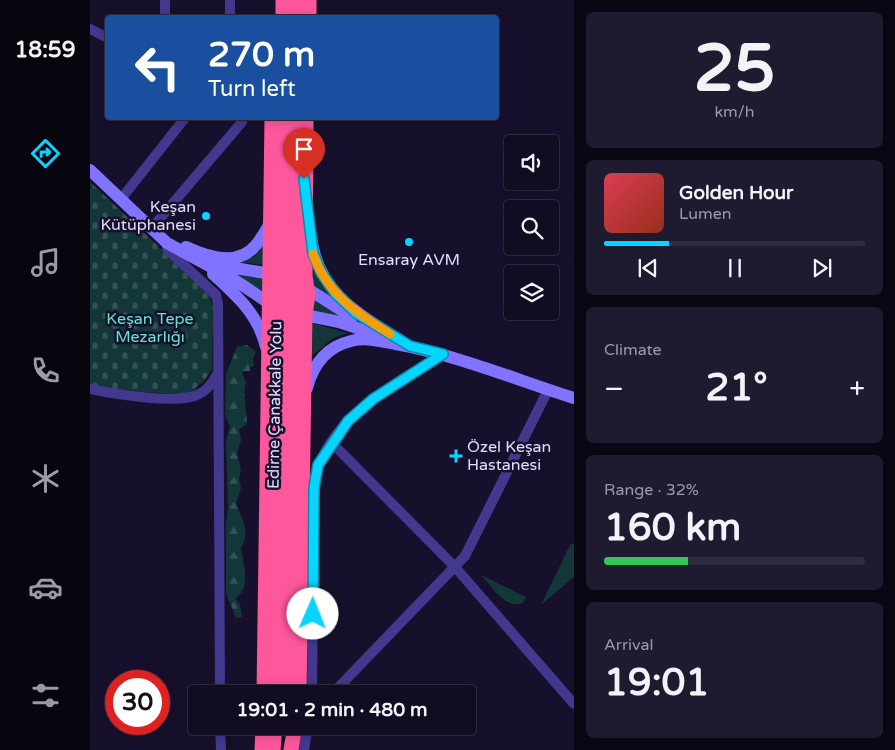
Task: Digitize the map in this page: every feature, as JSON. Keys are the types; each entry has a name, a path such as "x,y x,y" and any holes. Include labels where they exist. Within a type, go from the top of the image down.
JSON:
{"highway":[{"path":"273,0 273,15"},
{"path":"283,0 283,15"},
{"path":"296,15 297,0"},
{"path":"309,0 309,15"},
{"path":"264,685 272,120"},
{"path":"278,685 284,649 282,120"},
{"name":"Edirne Çanakkale Yolu","path":"288,685 284,649 296,120"},
{"path":"299,685 306,283 304,179 306,120"},
{"path":"271,274 282,271 297,272 306,283"},
{"path":"270,308 276,317 291,319 305,315"},
{"path":"262,750 263,735"},
{"path":"273,750 274,735"},
{"path":"285,750 287,735"},
{"path":"291,750 294,735"}],"street":[{"path":"165,0 165,15"},
{"path":"230,0 230,15"},
{"path":"90,29 105,36"},
{"path":"121,199 183,120"},
{"path":"151,229 240,120"},
{"path":"90,170 167,243 199,258 233,279 270,308"},
{"path":"304,179 312,246 321,272 347,306 410,346"},
{"path":"199,258 222,259 246,253 255,247 271,222"},
{"path":"151,229 162,232 187,248 244,302 258,324 270,366"},
{"path":"167,243 167,249 216,295 218,305 220,685"},
{"path":"199,258 222,265 271,274"},
{"path":"306,283 348,315 410,346"},
{"path":"305,315 339,322 410,346 443,354 574,398"},
{"path":"303,407 314,366 337,346 360,340 410,346"},
{"path":"312,685 314,488 318,465 348,421 373,399 443,354"},
{"path":"90,389 128,395 187,398 207,389 218,370"},
{"path":"341,685 465,556 548,390"},
{"path":"332,443 455,567 574,704"},
{"path":"220,735 221,750"},
{"path":"304,750 306,735"}],"green space":[{"name":"Keşan Tepe Mezarlığı","path":"90,182 209,294 213,307 212,369 205,380 192,391 180,394 123,391 90,385"},
{"path":"267,243 266,265 236,262 254,256"},
{"path":"310,258 334,299 309,282"},
{"path":"228,271 266,279 265,292"},
{"path":"311,298 348,321 311,311"},
{"path":"311,323 348,333 333,338 310,358"},
{"path":"247,345 256,352 253,359 254,366 250,367 250,371 242,373 246,383 247,424 239,429 241,440 237,453 241,470 239,479 241,488 236,504 243,520 245,531 244,542 241,547 245,582 243,589 235,599 240,604 242,617 236,618 226,593 226,522 228,508 226,440 230,427 225,414 226,374 237,347"},
{"path":"574,543 574,577 541,605 570,545"},
{"path":"481,575 526,597 523,603 511,603 499,596"}],"slow traffic":[{"path":"313,254 329,285 347,306 390,334"}],"place":[{"name":"Keşan Kütüphanesi","path":"206,216"},
{"name":"Ensaray AVM","path":"409,242"},
{"name":"Özel Keşan Hastanesi","path":"456,456"}],"route":[{"path":"304,179 313,253 321,272 336,294 356,313 410,346 443,354 373,399 348,421 318,465 314,488 313,614"}]}
